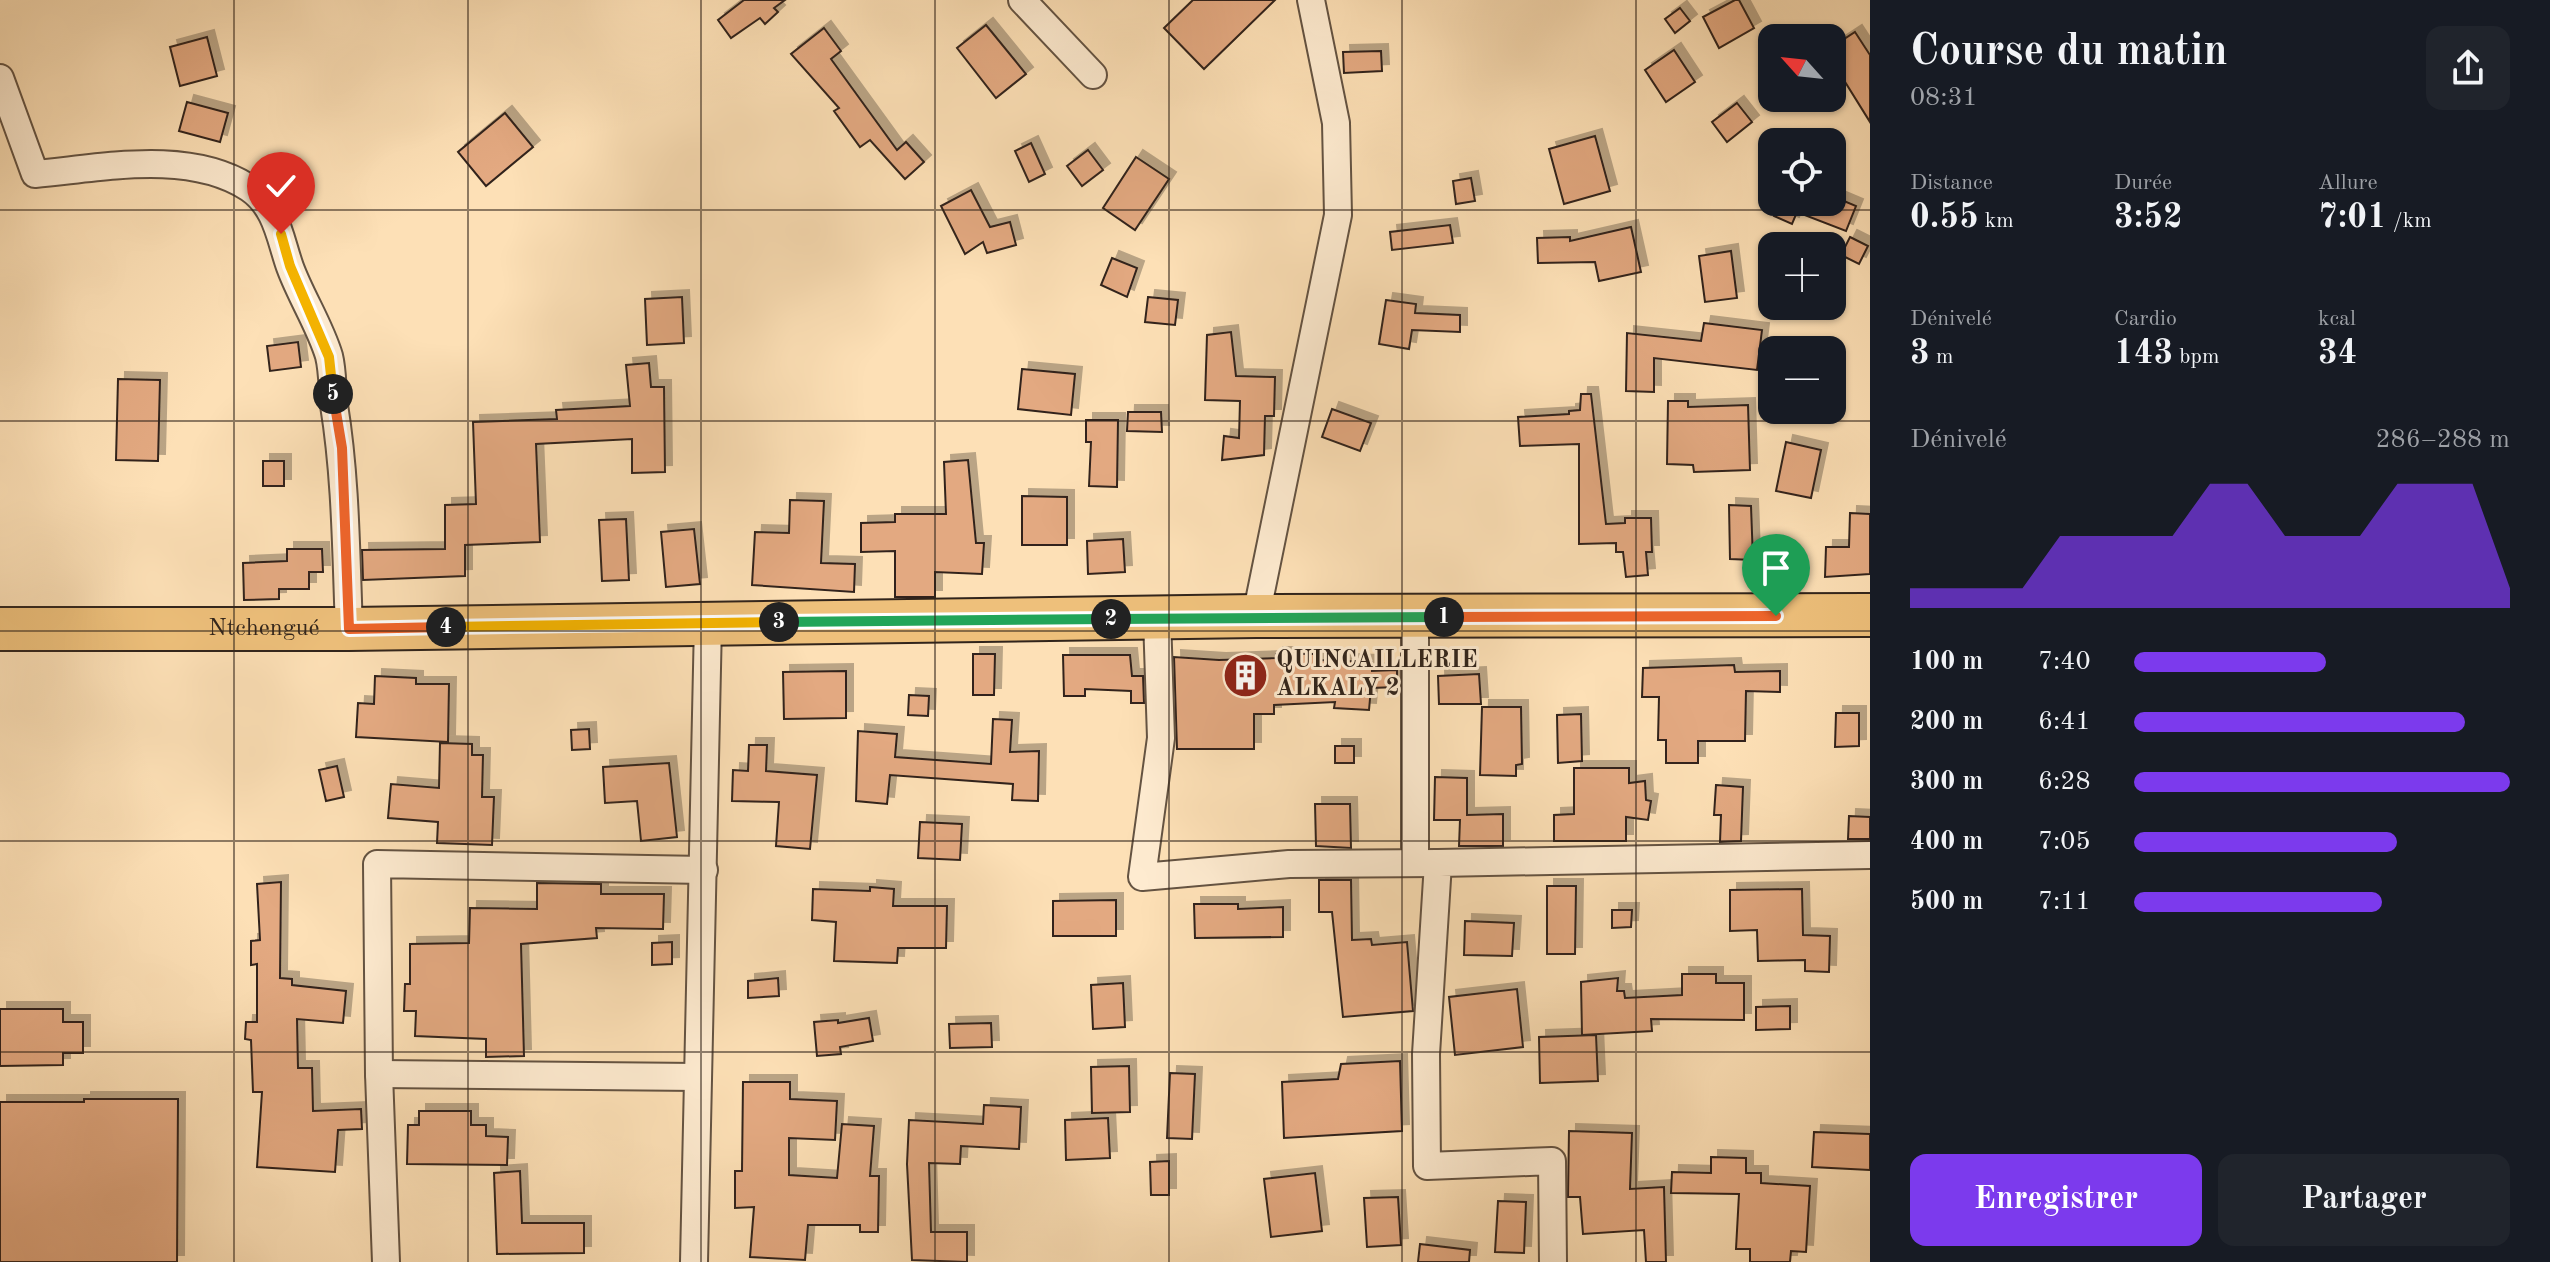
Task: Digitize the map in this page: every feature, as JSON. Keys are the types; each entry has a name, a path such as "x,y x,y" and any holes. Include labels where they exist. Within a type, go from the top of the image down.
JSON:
{"main road":[{"name":"Ntchengué","path":"0,629 349,629 1256,616 1870,615"}],"street":[{"path":"1022,0 1093,75"},
{"path":"1256,616 1338,215 1336,123 1311,0"},
{"path":"0,78 35,174 139,164 177,166 219,174 247,187 259,196 272,214 290,266 329,357 342,448 349,629"},
{"path":"1415,617 1426,863 1427,1166 1552,1161 1553,1262"},
{"path":"1157,618 1161,738 1142,877 1289,864 1870,855"},
{"path":"694,1262 708,623"},
{"path":"386,1262 379,1074 377,864 704,870"},
{"path":"379,1074 698,1077"}],"building":[{"path":"744,0 785,0 774,8 778,12 765,24 760,18 731,38 718,20"},
{"path":"1193,0 1275,0 1204,69 1164,28"},
{"path":"1739,0 1754,28 1719,48 1703,17"},
{"path":"1680,8 1690,21 1675,33 1665,19"},
{"path":"986,25 1026,74 996,98 957,48"},
{"path":"824,28 841,51 831,59 897,150 906,142 924,162 905,179 870,140 860,147 834,111 839,108 791,54"},
{"path":"1855,32 1870,55 1870,122 1846,83 1846,38"},
{"path":"207,37 217,76 180,86 170,47"},
{"path":"1674,50 1695,82 1666,102 1645,70"},
{"path":"1381,51 1382,71 1344,73 1343,52"},
{"path":"187,102 228,113 220,142 179,131"},
{"path":"1737,103 1752,122 1727,142 1712,122"},
{"path":"505,113 533,147 486,186 458,152"},
{"path":"1595,136 1610,191 1564,204 1549,149"},
{"path":"1031,143 1045,174 1029,182 1015,151"},
{"path":"1088,150 1103,170 1082,186 1067,166"},
{"path":"1136,157 1169,179 1135,230 1103,208"},
{"path":"1471,178 1475,201 1456,204 1453,181"},
{"path":"971,190 990,227 1010,222 1016,245 987,253 983,242 965,254 941,206"},
{"path":"1846,202 1856,206 1846,231 1807,216 1846,216"},
{"path":"1774,216 1795,216 1792,224"},
{"path":"1450,225 1453,243 1392,250 1390,232"},
{"path":"1631,227 1641,272 1599,281 1595,262 1538,263 1537,238 1570,237 1570,241"},
{"path":"1850,237 1868,246 1859,264 1846,258"},
{"path":"1731,251 1737,298 1705,302 1699,256"},
{"path":"1112,258 1137,268 1127,297 1101,285"},
{"path":"682,297 684,343 647,345 645,299"},
{"path":"1148,297 1178,300 1175,325 1145,322"},
{"path":"1386,300 1416,304 1415,313 1460,315 1460,332 1412,330 1409,349 1379,344"},
{"path":"1704,323 1762,330 1761,336 1758,336 1757,370 1654,358 1654,392 1626,391 1627,333 1701,341"},
{"path":"1231,332 1236,376 1275,377 1274,416 1265,416 1264,455 1222,460 1224,436 1239,438 1240,401 1205,400 1207,335"},
{"path":"298,342 301,367 270,371 267,346"},
{"path":"649,363 651,387 664,387 665,472 632,473 632,439 536,444 540,542 465,545 465,576 363,580 362,550 445,549 445,505 476,504 473,422 557,419 556,410 630,406 626,365"},
{"path":"1022,369 1075,374 1071,415 1018,409"},
{"path":"118,379 160,380 158,461 116,460"},
{"path":"1581,394 1591,394 1606,524 1625,523 1625,518 1651,518 1652,552 1646,552 1648,575 1626,577 1623,552 1616,552 1616,543 1579,544 1579,444 1520,446 1518,417 1569,414 1569,411 1580,410"},
{"path":"1668,401 1688,401 1688,407 1748,405 1750,470 1694,472 1693,465 1667,464"},
{"path":"1332,409 1371,423 1360,451 1322,437"},
{"path":"1128,412 1161,412 1162,432 1127,431"},
{"path":"1086,420 1118,420 1117,487 1089,486 1091,442 1086,442"},
{"path":"1786,442 1821,450 1811,498 1776,491"},
{"path":"968,460 976,543 984,543 982,574 935,572 935,597 895,597 895,551 861,552 861,523 895,522 895,514 946,514 944,462"},
{"path":"263,461 284,461 284,486 263,486"},
{"path":"1022,496 1067,497 1067,545 1022,545"},
{"path":"790,500 824,501 821,563 855,564 854,592 752,585 755,532 789,533"},
{"path":"1729,505 1751,506 1753,560 1730,559"},
{"path":"1850,513 1870,514 1870,574 1825,577 1826,547 1849,547"},
{"path":"626,519 629,580 602,581 599,520"},
{"path":"694,529 700,584 666,587 661,532"},
{"path":"1123,539 1125,572 1088,574 1087,541"},
{"path":"1765,548 1787,548 1787,579 1765,580"},
{"path":"287,549 322,549 323,572 309,572 309,589 279,589 279,599 244,600 243,563 287,561"},
{"path":"973,654 995,654 994,695 973,695"},
{"path":"1276,654 1317,654 1317,660 1372,662 1372,671 1397,670 1397,687 1371,688 1369,710 1334,708 1335,702 1274,705 1274,714 1254,714 1254,749 1177,749 1174,657 1219,660 1276,658"},
{"path":"1063,655 1130,655 1132,676 1143,676 1144,703 1131,703 1131,691 1085,689 1085,696 1064,696"},
{"path":"1734,665 1735,672 1780,671 1780,692 1746,691 1745,741 1698,741 1698,763 1666,763 1666,740 1658,740 1659,697 1642,697 1643,668"},
{"path":"846,671 846,718 784,719 783,672"},
{"path":"1479,674 1481,704 1439,704 1438,676"},
{"path":"375,676 416,678 416,684 449,684 448,742 356,737 358,703 374,704"},
{"path":"909,695 929,696 928,716 908,715"},
{"path":"1482,707 1521,707 1522,764 1516,765 1516,776 1480,775"},
{"path":"1836,713 1859,713 1859,746 1835,747"},
{"path":"1581,714 1582,761 1558,763 1557,715"},
{"path":"993,719 1012,720 1010,752 1039,751 1038,801 1012,800 1013,784 890,775 887,804 856,801 858,731 897,734 895,757 991,764"},
{"path":"589,729 590,749 572,750 571,730"},
{"path":"440,743 472,744 472,755 483,755 482,797 494,797 492,845 437,843 438,822 388,818 391,784 439,788"},
{"path":"749,745 767,745 766,771 817,775 810,849 776,846 779,802 732,801 733,770 748,771"},
{"path":"1335,746 1354,746 1354,763 1335,763"},
{"path":"669,763 677,837 641,841 637,801 605,803 603,767"},
{"path":"337,766 344,797 326,801 319,770"},
{"path":"1574,768 1629,768 1629,783 1645,781 1646,800 1651,801 1648,820 1626,817 1626,841 1554,841 1554,815 1574,814"},
{"path":"1435,777 1467,778 1467,815 1503,814 1503,846 1459,846 1460,820 1434,820"},
{"path":"1716,785 1743,787 1741,841 1720,842 1721,815 1714,815"},
{"path":"1315,804 1350,804 1351,848 1316,846"},
{"path":"1849,816 1870,817 1870,839 1848,839"},
{"path":"920,822 962,824 960,860 918,858"},
{"path":"1319,880 1351,880 1352,940 1371,939 1372,945 1407,942 1413,1011 1343,1017 1332,912 1319,912"},
{"path":"281,882 280,978 292,979 292,985 346,991 343,1023 297,1019 298,1068 312,1068 313,1111 361,1109 362,1129 338,1130 335,1172 257,1167 262,1092 253,1092 251,1040 245,1039 246,1022 257,1022 257,964 251,965 251,941 260,940 257,884"},
{"path":"537,883 601,884 601,894 664,894 663,929 596,928 597,938 521,944 524,1056 486,1057 486,1039 415,1036 416,1011 404,1011 405,984 410,984 410,944 469,943 470,908 537,909"},
{"path":"1547,886 1576,886 1575,954 1547,954"},
{"path":"870,887 894,889 893,906 947,906 946,948 898,948 897,963 834,961 836,922 812,920 813,889 870,891"},
{"path":"1802,889 1803,935 1830,936 1829,972 1805,971 1805,960 1758,961 1757,930 1730,931 1730,890"},
{"path":"1116,900 1116,936 1053,936 1053,901"},
{"path":"1194,904 1238,904 1238,909 1283,907 1283,937 1195,938"},
{"path":"1612,910 1632,910 1631,927 1612,928"},
{"path":"1465,921 1514,923 1512,956 1464,955"},
{"path":"672,942 672,964 652,965 652,943"},
{"path":"1682,974 1716,974 1716,983 1744,983 1744,1020 1651,1019 1652,1031 1582,1035 1581,982 1618,978 1617,991 1624,991 1625,998 1682,995"},
{"path":"778,978 779,996 748,998 748,981"},
{"path":"1123,983 1125,1027 1093,1029 1091,985"},
{"path":"1517,989 1523,1047 1455,1055 1449,997"},
{"path":"1790,1006 1790,1029 1756,1030 1756,1007"},
{"path":"0,1009 63,1009 63,1022 83,1022 83,1053 63,1053 63,1065 0,1066"},
{"path":"869,1018 873,1041 840,1047 841,1054 817,1056 814,1022 838,1020 838,1023"},
{"path":"991,1023 992,1047 950,1048 949,1024"},
{"path":"1596,1035 1598,1081 1540,1083 1539,1037"},
{"path":"1400,1061 1402,1131 1284,1138 1282,1082 1338,1079 1341,1064"},
{"path":"1129,1066 1130,1112 1092,1113 1091,1067"},
{"path":"1170,1073 1195,1074 1192,1139 1167,1138"},
{"path":"743,1082 790,1082 790,1099 837,1101 835,1140 789,1138 789,1175 837,1178 842,1124 874,1126 870,1176 879,1176 878,1232 860,1232 860,1225 808,1225 805,1260 750,1257 754,1207 735,1208 735,1171 742,1171"},
{"path":"84,1099 178,1099 177,1262 0,1262 0,1102 84,1102"},
{"path":"984,1105 1021,1107 1019,1149 961,1146 960,1164 929,1163 931,1232 967,1232 967,1262 912,1260 907,1164 909,1120 983,1124"},
{"path":"419,1111 471,1111 471,1125 486,1125 486,1136 508,1137 507,1165 407,1164 408,1125 419,1125"},
{"path":"1108,1118 1110,1158 1066,1160 1065,1120"},
{"path":"1569,1131 1632,1133 1630,1189 1664,1187 1666,1262 1646,1262 1644,1230 1583,1234 1580,1197 1568,1197"},
{"path":"1814,1132 1870,1134 1870,1170 1812,1167"},
{"path":"1711,1157 1746,1158 1746,1173 1761,1173 1761,1183 1810,1186 1806,1252 1791,1251 1790,1262 1750,1262 1750,1249 1736,1249 1739,1194 1671,1193 1672,1172 1711,1173"},
{"path":"1169,1161 1169,1195 1151,1195 1150,1162"},
{"path":"520,1171 522,1223 584,1223 584,1253 497,1254 494,1173"},
{"path":"1315,1173 1322,1231 1271,1237 1264,1179"},
{"path":"1398,1197 1401,1245 1367,1247 1364,1198"},
{"path":"1498,1201 1526,1202 1524,1253 1495,1252"},
{"path":"1420,1244 1470,1250 1469,1262 1418,1262"}],"place":[{"name":"QUINCAILLERIE ALKALY 2","path":"1245,675"}],"route":[{"path":"281,234 290,266 329,357 342,448 349,629 1256,616 1776,616"}]}
